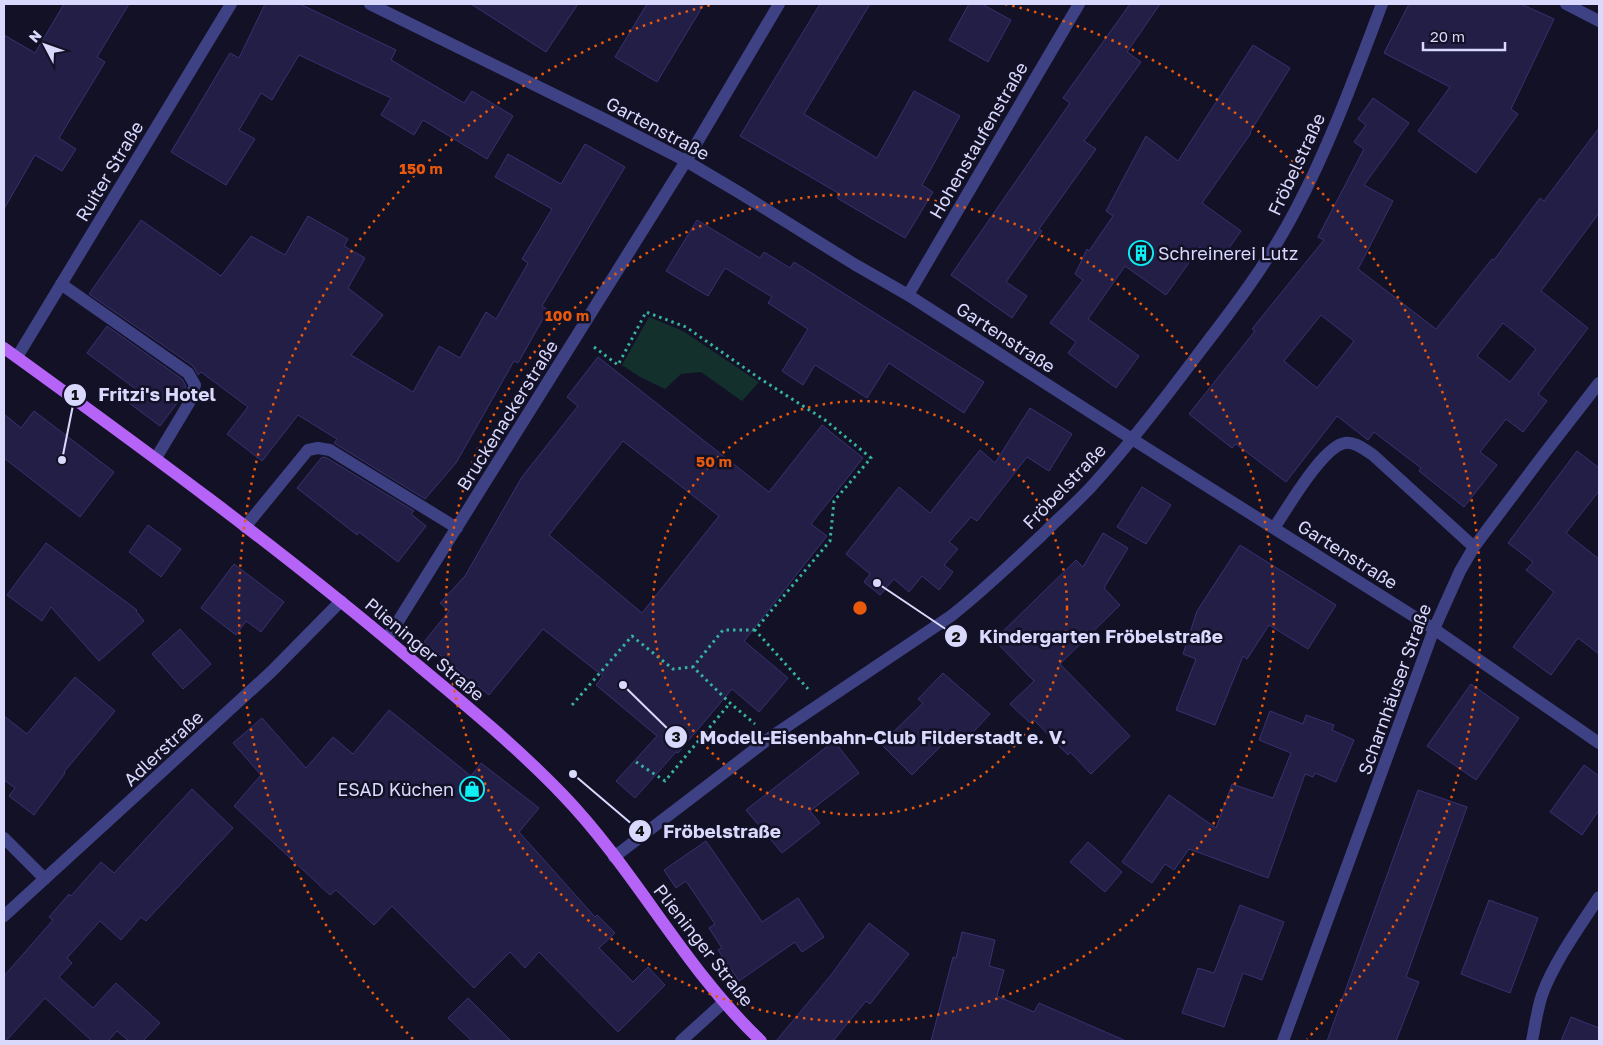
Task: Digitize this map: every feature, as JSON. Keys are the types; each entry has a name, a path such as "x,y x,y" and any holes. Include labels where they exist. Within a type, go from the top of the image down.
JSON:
{"main road":[{"name":"Plieninger Straße","path":"4,348 156,458 341,601 460,700 538,771 574,807 614,856 690,961 724,1002 761,1041"}],"street":[{"name":"Ruiter Straße","path":"17,357 231,4"},
{"name":"Gartenstraße","path":"370,4 686,161 908,295 1434,629 1538,699 1599,743"},
{"name":"Bruckenackerstraße","path":"387,639 686,161 779,4"},
{"name":"Hohenstaufenstraße","path":"908,295 1079,4"},
{"name":"Fröbelstraße","path":"614,856 771,737 951,616 978,594 1089,488 1132,439 1228,315 1276,244 1295,211 1324,148 1382,4"},
{"path":"1566,4 1599,21"},
{"path":"61,284 188,373 195,385 189,403 156,458"},
{"name":"Scharnhäuser Straße","path":"1283,1041 1434,629 1460,571 1474,547 1599,383"},
{"path":"1274,528 1318,464 1334,447 1346,442 1358,445 1373,455 1474,547"},
{"path":"246,527 308,450 318,448 330,450 457,528"},
{"name":"Adlerstraße","path":"4,916 271,672 341,601"},
{"path":"4,838 45,879"},
{"path":"1532,1041 1542,994 1599,896"},
{"path":"681,1041 724,1002"}],"path":[{"path":"577,335 618,365 646,312 686,327 759,378 825,420 871,458 834,501 830,541 755,630"},
{"path":"572,706 632,636 673,669 693,667 723,630 755,630 821,703"},
{"path":"693,667 730,703 771,737"},
{"path":"636,762 665,781 730,703"}],"green space":[{"path":"649,317 683,331 759,382 742,401 701,372 681,374 665,389 640,377 622,365"}],"building":[{"path":"64,4 129,4 97,57 105,62 59,138 76,149 62,171 35,155 4,209 4,35 35,53"},
{"path":"265,4 300,4 396,50 391,60 464,103 472,91 513,116 487,159 423,120 414,135 381,115 391,98 299,55 272,100 261,93 239,130 255,139 226,185 171,152 230,53 239,58"},
{"path":"471,4 578,4 546,52"},
{"path":"647,4 704,4 657,82 615,57"},
{"path":"820,4 870,4 804,114 877,158 914,91 960,116 922,185 933,192 905,238 837,198 840,194 740,136"},
{"path":"969,4 982,4 1011,20 988,62 949,40"},
{"path":"1130,4 1160,4 1127,52 1141,62 1084,141 1096,149 1039,229 1042,231 1006,282 1027,296 1012,318 951,275 1070,103 1063,98"},
{"path":"1409,4 1521,4 1554,19 1511,109 1518,114 1476,173 1418,131 1450,87 1384,53"},
{"path":"1253,45 1290,68 1251,133 1202,203 1241,231 1220,261 1200,247 1166,295 1125,266 1088,319 1139,356 1116,388 1068,353 1076,342 1050,323 1083,280 1075,274 1087,249 1089,251 1113,216 1106,211 1146,136 1178,161"},
{"path":"1373,98 1409,123 1364,185 1393,201 1358,269 1436,329 1492,259 1494,260 1540,198 1544,201 1599,128 1599,213 1541,291 1588,328 1538,394 1547,401 1523,432 1506,419 1480,452 1497,465 1464,507 1419,471 1421,468 1374,432 1368,440 1337,416 1286,482 1236,444 1232,448 1189,414 1255,331 1252,329 1324,240 1318,237 1364,149 1354,142 1366,125 1358,119","holes":["1321,315 1354,341 1317,388 1284,361","1503,323 1536,349 1510,382 1477,356"]},
{"path":"585,144 625,167 542,306 548,310 518,363 514,361 456,463 425,499 334,443 337,439 298,415 262,461 227,434 248,407 201,372 198,375 193,366 89,294 141,220 221,276 251,236 285,255 308,216 348,239 344,246 365,258 348,288 383,315 351,355 413,392 439,346 460,358 486,312 496,319 528,263 522,259 552,209 495,177 508,154 561,184"},
{"path":"697,220 760,258 764,252 790,268 794,262 984,382 964,413 889,363 867,398 815,365 803,385 782,371 808,329 768,303 772,297 725,268 708,296 666,271"},
{"path":"107,326 182,379 186,386 183,395 160,426 128,402 137,390 87,353"},
{"path":"598,357 769,492 822,425 863,458 811,524 827,536 744,641 788,678 759,712 732,689 678,753 676,752 635,798 616,781 657,736 596,685 603,676 543,629 489,695 424,642 449,611 440,603 465,576 522,477 578,406 567,397","holes":["623,441 719,516 642,613 549,535"]},
{"path":"1030,408 1072,434 1049,471 1027,457 977,521 971,517 949,542 958,549 944,565 953,572 939,590 922,576 909,592 894,579 880,595 864,582 870,574 846,554 899,487 930,513 980,450 995,463"},
{"path":"34,411 114,472 80,517 4,458 4,414 21,428"},
{"path":"1577,451 1599,468 1599,491 1566,533 1599,559 1599,654 1578,638 1551,675 1513,647 1554,592 1526,570 1533,562 1508,543"},
{"path":"322,457 327,458 414,511 411,514 426,526 398,562 359,532 357,535 297,488"},
{"path":"1142,487 1171,505 1146,544 1117,527"},
{"path":"148,525 181,549 161,577 129,552"},
{"path":"1103,533 1128,548 1104,588 1120,605 1060,664 1130,736 1091,774 1070,752 1068,755 1034,720 1030,723 1010,704 1034,681 994,640 1076,560 1083,567"},
{"path":"46,543 137,610 144,621 99,661 51,607 42,621 7,595"},
{"path":"1240,545 1336,605 1308,649 1269,625 1247,659 1243,656 1215,725 1176,710 1196,659 1183,654 1197,611"},
{"path":"234,564 284,602 261,632 246,621 236,635 201,608"},
{"path":"180,629 211,664 183,689 152,654"},
{"path":"943,673 990,714 964,742 954,733 912,775 881,744 923,703 918,699"},
{"path":"75,677 115,711 64,772 34,815 9,796 15,788 4,780 4,716 27,734"},
{"path":"1471,684 1519,718 1476,780 1427,746"},
{"path":"389,710 471,776 481,763 539,808 519,832 595,917 597,915 615,933 599,948 633,982 648,967 665,985 618,1032 539,952 525,968 510,952 474,988 392,906 374,925 336,890 330,895 234,806 261,775 233,743 262,718 306,768 333,737 353,754"},
{"path":"1270,711 1303,724 1306,715 1334,725 1332,730 1354,740 1336,782 1315,773 1313,777 1305,774 1268,878 1189,849 1174,870 1165,864 1152,883 1122,862 1169,795 1216,828 1232,784 1273,798 1291,753 1259,740"},
{"path":"834,741 859,773 810,811 820,823 782,853 746,810"},
{"path":"1584,765 1599,776 1599,810 1582,835 1550,812"},
{"path":"192,789 233,828 146,921 141,917 121,940 100,921 67,958 72,963 59,977 93,1008 116,983 160,1023 143,1041 129,1041 117,1031 108,1041 92,1041 45,998 4,1041 4,976 53,920 49,917 69,894 71,896 101,862 114,873"},
{"path":"1418,790 1467,807 1406,977 1419,982 1396,1041 1327,1041"},
{"path":"706,841 762,922 798,898 824,937 802,952 795,942 739,981 718,950 722,948 709,928 715,924 686,881 676,888 664,870"},
{"path":"1088,842 1122,872 1105,892 1070,862"},
{"path":"1489,900 1538,918 1510,993 1461,974"},
{"path":"1240,905 1284,922 1262,980 1243,973 1224,1027 1182,1013 1198,968 1214,973"},
{"path":"869,923 909,954 870,1004 866,1001 833,1041 776,1041 831,975"},
{"path":"962,932 995,940 989,966 1004,970 997,996 1034,1012 1039,1003 1126,1041 931,1041 953,957 956,958"},
{"path":"468,998 511,1041 472,1041 448,1018"},
{"path":"1571,1017 1599,1028 1599,1041 1561,1041"}],"place":[{"name":"Schreinerei Lutz","path":"1141,253"},
{"name":"Fritzi's Hotel","path":"62,460"},
{"name":"Kindergarten Fröbelstraße","path":"877,583"},
{"name":"Modell-Eisenbahn-Club Filderstadt e. V.","path":"623,685"},
{"name":"Fröbelstraße","path":"573,774"},
{"name":"ESAD Küchen","path":"472,789"}]}
